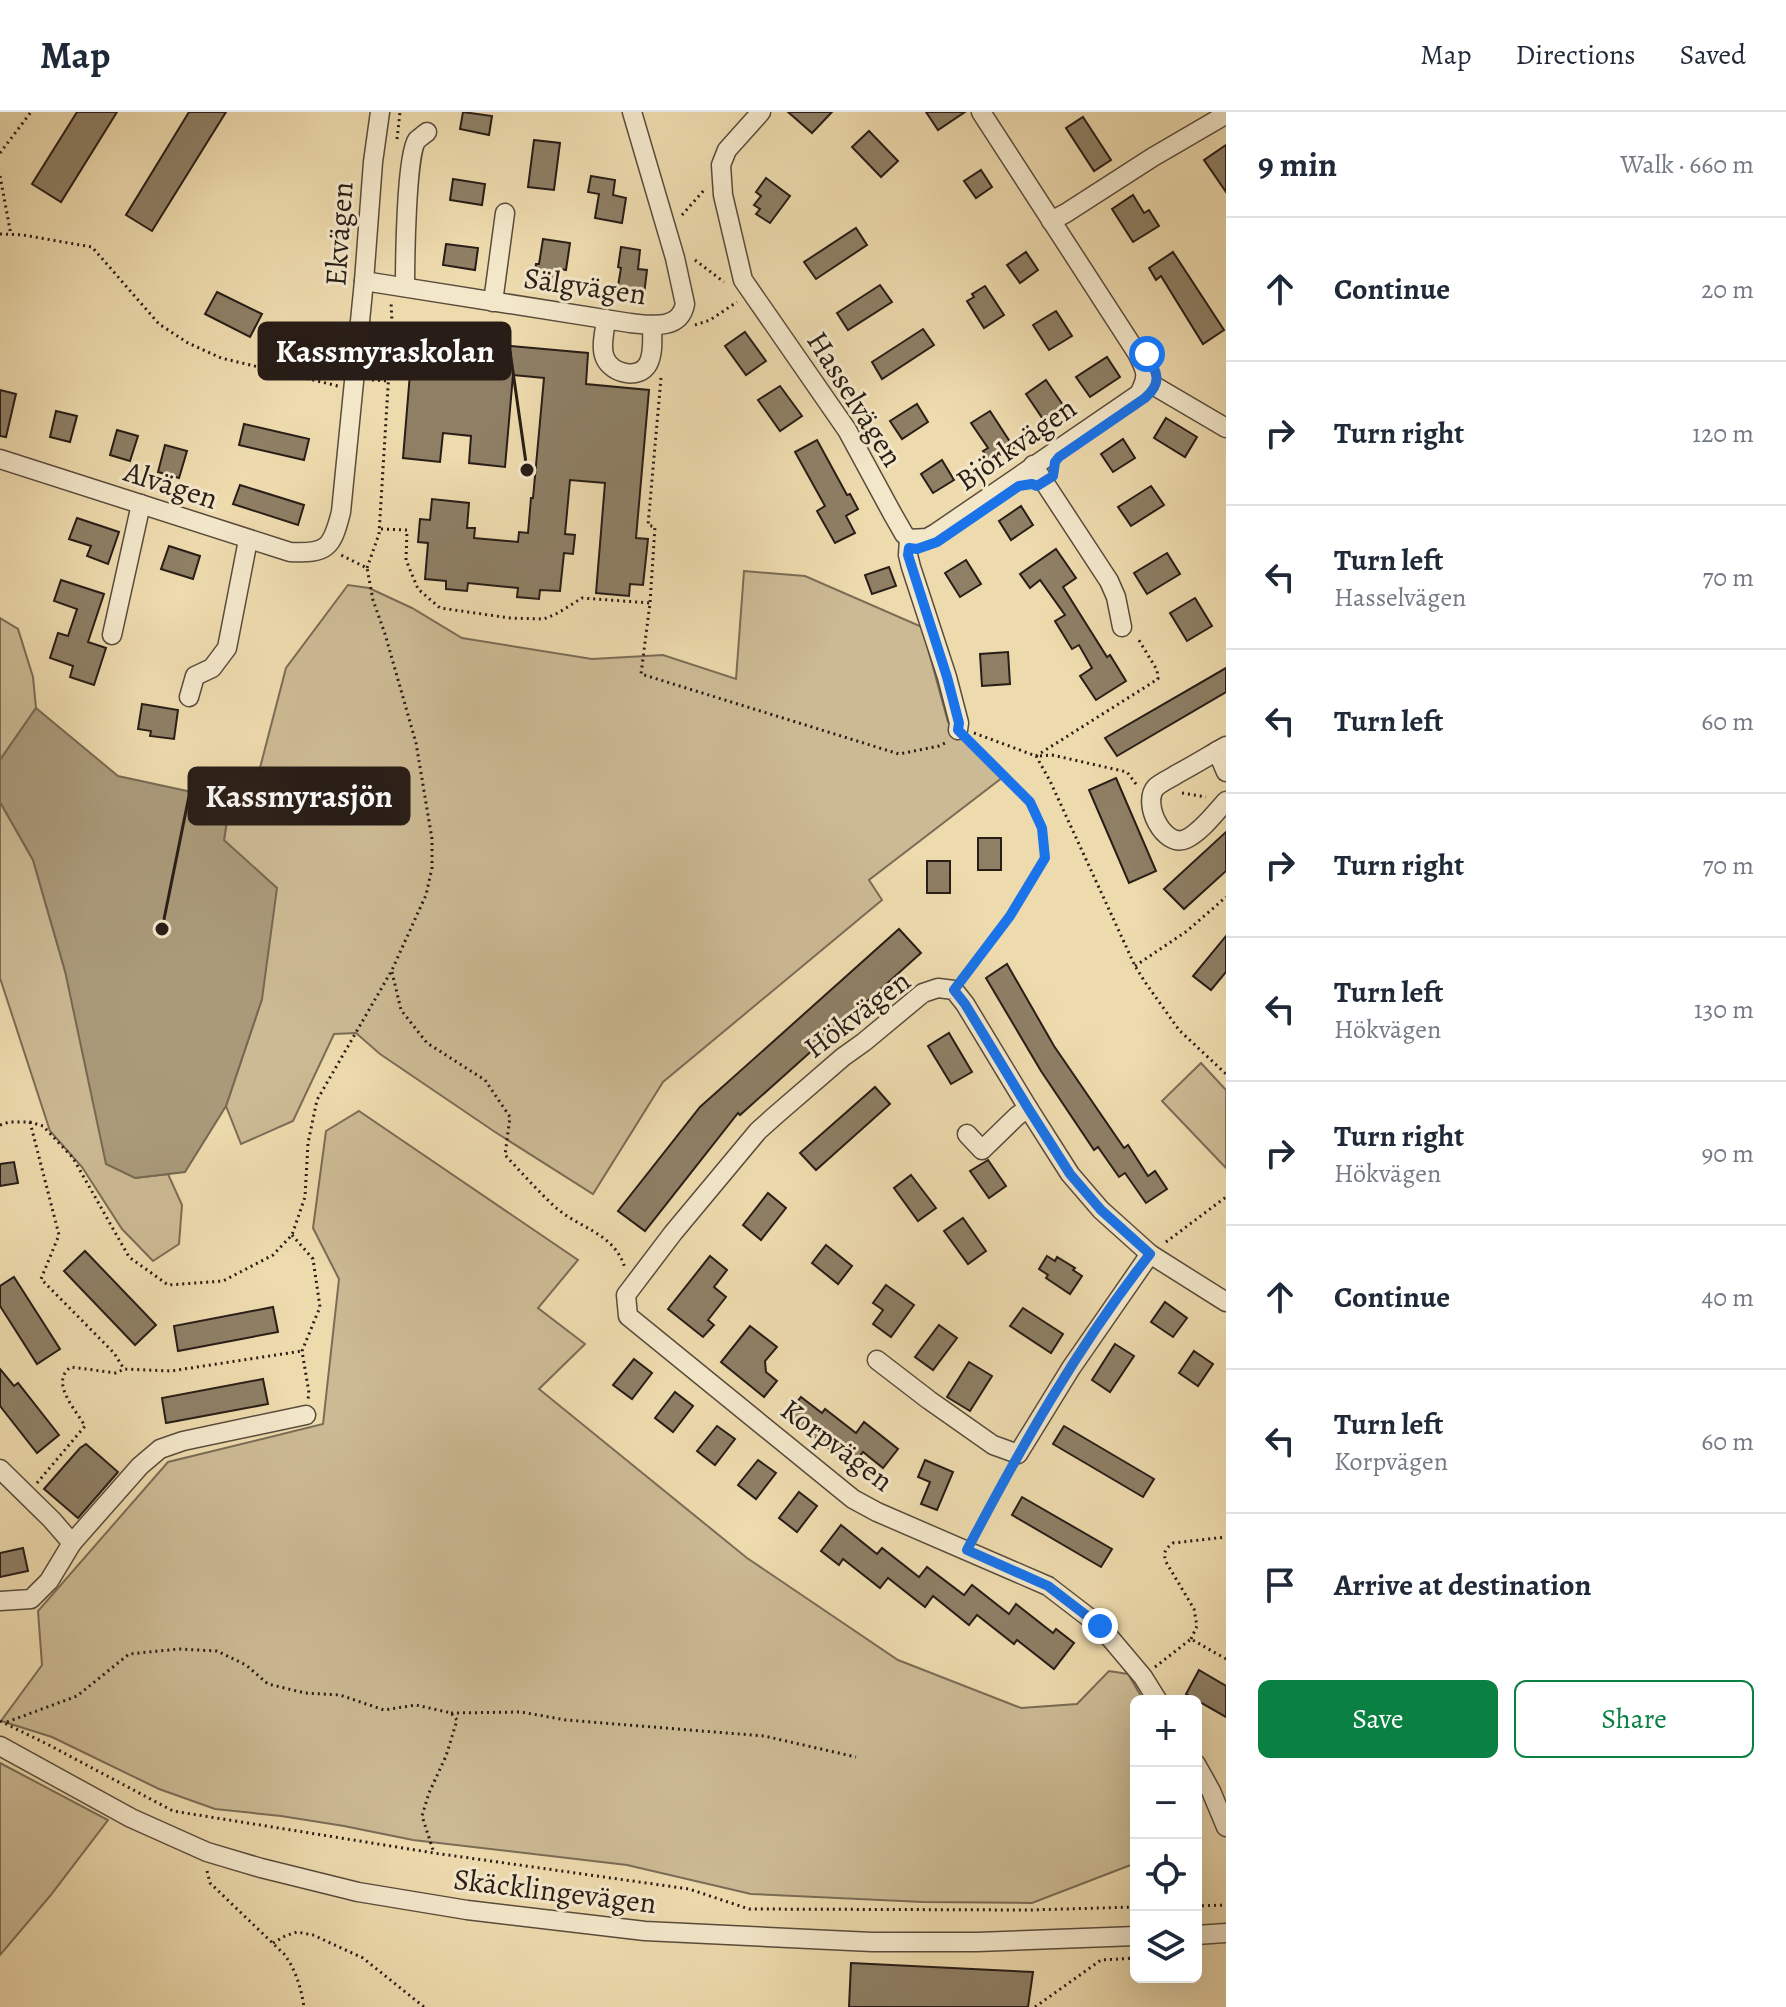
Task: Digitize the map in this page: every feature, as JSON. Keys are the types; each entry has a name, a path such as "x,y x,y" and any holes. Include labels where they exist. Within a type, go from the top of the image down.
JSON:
{"street":[{"name":"Ekvägen","path":"326,548 336,532 341,512 380,112"},
{"name":"Sälgvägen","path":"364,281 652,325 665,325 679,318 685,304 675,258 632,112"},
{"name":"Hasselvägen","path":"761,112 727,150 721,165 723,195 743,280 847,430 909,539 911,567 947,677 959,723 958,730"},
{"path":"981,112 1137,353 1146,371 1146,381 1226,428"},
{"path":"1051,221 1220,118"},
{"path":"397,286 413,149 417,139 427,132"},
{"path":"493,302 505,213"},
{"path":"606,319 605,360 611,367 629,373 639,373 646,367 650,358 652,325"},
{"name":"Björkvägen","path":"909,539 927,538 936,533 1139,394 1146,381"},
{"name":"Alvägen","path":"0,459 290,552 310,553 326,548"},
{"path":"1033,465 1109,581 1122,627"},
{"path":"112,635 141,504"},
{"path":"189,697 195,676 212,668 227,648 248,540"},
{"path":"1225,802 1186,839 1175,841 1158,823 1151,807 1154,791 1221,749 1226,772"},
{"name":"Hökvägen","path":"632,1287 758,1131 923,993 938,988 954,990 965,1004 1070,1174 1101,1210 1150,1254 1226,1302"},
{"path":"967,1134 982,1150 1028,1108"},
{"path":"877,1360 993,1445 1018,1454 1071,1368 1150,1254"},
{"name":"Korpvägen","path":"632,1287 626,1295 628,1316 853,1499 1048,1586 1100,1626 1154,1695"},
{"path":"0,1601 31,1599 49,1581 72,1543 140,1466 160,1449 183,1441 306,1415"},
{"path":"0,1469 72,1543"},
{"name":"Skäcklingevägen","path":"0,1746 131,1818 207,1852 358,1892 467,1910 645,1931 872,1942 1130,1936"},
{"path":"1199,1767 1218,1788 1226,1827"},
{"path":"1202,1935 1226,1933"}],"path":[{"path":"0,153 31,112"},
{"path":"397,138 400,112"},
{"path":"0,176 11,235"},
{"path":"0,234 92,247 159,324 188,343 221,358 339,387 343,378 388,381"},
{"path":"693,259 724,281 735,284"},
{"path":"0,1125 30,1122 43,1126 73,1158 129,1257 168,1285 223,1281 273,1255 292,1235 305,1197 308,1143 317,1100 392,970 426,895 432,868 432,839 416,743 369,588 367,568 379,529 397,286"},
{"path":"685,329 710,320 744,297"},
{"path":"662,366 648,525 655,527 650,603 641,674 899,754 939,746 951,740 958,730"},
{"path":"379,529 407,530 406,560 418,589 440,608 510,618 544,619 582,598 650,603"},
{"path":"326,548 367,568"},
{"path":"1036,756 1158,679 1157,670 1130,626 1122,627"},
{"path":"958,730 967,730 1036,756 1052,755 1127,772 1139,789 1225,802"},
{"path":"954,990 1010,916 1045,858 1042,828 1030,802 958,730"},
{"path":"1036,756 1135,966 1179,1030 1226,1074"},
{"path":"1135,966 1187,931 1226,897"},
{"path":"392,970 401,1010 427,1043 485,1080 510,1117 505,1155 557,1209 603,1237 621,1255 632,1287"},
{"path":"30,1122 59,1235 41,1279 114,1353 124,1369"},
{"path":"1150,1254 1226,1197"},
{"path":"292,1235 313,1259 320,1307 302,1351 309,1393 306,1415"},
{"path":"27,1495 85,1426 63,1389 62,1378 71,1367 116,1373 124,1369 171,1371 302,1351"},
{"path":"967,1550 1018,1454"},
{"path":"1143,1677 1191,1639 1197,1626 1194,1609 1163,1555 1166,1548 1173,1543 1226,1537"},
{"path":"1191,1639 1226,1659"},
{"path":"6,1723 77,1696 129,1654 179,1649 217,1651 246,1665 268,1684 305,1693 340,1695 384,1710 416,1705 451,1713 521,1712 566,1720 764,1736 856,1757"},
{"path":"434,1853 422,1816 457,1720 451,1713"},
{"path":"0,1721 173,1811 434,1853 689,1889 749,1909 1130,1907"},
{"path":"207,1852 210,1883 291,1964 304,2007"},
{"path":"1202,1906 1226,1905"},
{"path":"273,1944 297,1932 313,1935 363,1958 424,2007"},
{"path":"1035,2007 1101,1960 1130,1958"}],"shaded area":[{"path":"744,571 805,576 922,627 948,722 988,761 1007,774 869,880 882,900 663,1082 593,1194 380,1054 356,1033 334,1034 293,1121 241,1144 226,1106 262,999 224,840 231,795 255,787 286,668 348,585 369,588 412,608 462,638 592,659 663,655 736,679"},
{"path":"0,618 18,629 33,677 36,708 0,760"},
{"path":"36,708 118,776 201,794 231,795 224,840 277,888 262,999 226,1106 185,1172 135,1178 106,1164 65,971 33,860 0,802 0,760"},
{"path":"0,802 33,860 65,971 135,1178 168,1174 182,1205 179,1244 153,1261 122,1229 82,1167 50,1131 0,978"},
{"path":"1201,1063 1226,1090 1226,1168 1162,1101"},
{"path":"359,1111 578,1260 538,1308 585,1344 539,1389 747,1558 898,1660 1021,1708 1077,1704 1109,1671 1128,1674 1140,1695 1130,1695 1130,1865 1032,1903 923,1902 751,1894 627,1865 413,1840 281,1816 215,1809 159,1789 52,1737 1,1721 42,1665 38,1611 168,1462 323,1424 339,1279 313,1228 326,1131"},
{"path":"0,1763 108,1820 0,1955"}],"building":[{"path":"77,112 117,112 61,202 32,184"},
{"path":"189,112 226,112 152,231 126,215"},
{"path":"463,112 492,116 489,135 460,129"},
{"path":"788,112 832,112 812,133"},
{"path":"926,112 965,112 938,130"},
{"path":"1083,117 1111,160 1094,171 1066,128"},
{"path":"869,131 898,161 881,177 852,147"},
{"path":"534,140 560,143 554,190 528,187"},
{"path":"1226,145 1226,192 1204,160"},
{"path":"981,170 992,187 976,198 964,181"},
{"path":"591,176 615,180 613,195 626,198 622,223 595,218 599,194 588,192"},
{"path":"766,178 790,196 770,223 756,214 760,209 754,205 761,196 756,192"},
{"path":"453,179 485,184 482,205 450,200"},
{"path":"1133,195 1144,213 1149,210 1159,226 1133,242 1112,209"},
{"path":"856,228 867,245 816,279 804,262"},
{"path":"543,239 570,243 566,270 556,268 554,282 534,279"},
{"path":"446,244 478,248 475,270 443,265"},
{"path":"621,247 640,250 638,269 647,270 644,295 617,292"},
{"path":"1026,252 1038,270 1020,283 1007,265"},
{"path":"1173,252 1224,330 1203,344 1161,276 1156,280 1149,268"},
{"path":"880,285 892,302 848,330 837,313"},
{"path":"985,286 1004,315 984,328 967,301"},
{"path":"217,292 262,314 250,337 205,314"},
{"path":"1056,311 1072,336 1049,350 1033,325"},
{"path":"923,329 934,345 882,379 872,362"},
{"path":"745,332 766,361 746,375 725,346"},
{"path":"413,337 588,353 586,384 649,390 636,538 648,539 643,585 630,584 629,596 596,593 605,483 570,480 565,534 575,535 573,554 564,553 560,591 540,590 539,599 517,597 518,588 468,583 467,591 446,589 446,581 425,579 428,543 418,542 420,519 430,520 432,499 469,503 467,528 475,528 474,538 518,542 519,532 528,533 544,378 513,375 505,467 469,463 471,436 443,433 440,462 403,458"},
{"path":"1107,357 1120,377 1090,397 1076,377"},
{"path":"1046,380 1067,411 1047,425 1026,394"},
{"path":"780,386 802,416 780,431 758,400"},
{"path":"0,390 16,394 6,437 0,436"},
{"path":"917,404 928,422 902,439 890,421"},
{"path":"56,411 77,416 70,442 50,437"},
{"path":"990,411 1014,448 991,463 983,451 988,448 971,423"},
{"path":"1166,418 1197,437 1185,457 1154,438"},
{"path":"244,424 309,439 304,460 239,445"},
{"path":"117,430 138,436 130,461 110,455"},
{"path":"1123,439 1135,458 1113,472 1101,454"},
{"path":"817,440 858,509 846,516 855,533 835,543 817,511 825,506 795,452"},
{"path":"165,445 187,451 179,478 158,472"},
{"path":"942,460 954,480 933,493 921,474"},
{"path":"240,485 304,505 298,525 233,504"},
{"path":"1151,486 1164,505 1131,526 1118,507"},
{"path":"1021,506 1033,525 1011,540 999,521"},
{"path":"77,518 119,532 108,564 87,556 91,546 69,539"},
{"path":"169,546 200,556 193,579 161,569"},
{"path":"1056,549 1076,578 1063,587 1107,657 1110,655 1126,681 1096,700 1080,676 1092,668 1079,645 1072,649 1055,621 1065,615 1040,580 1030,588 1020,574"},
{"path":"1167,553 1180,574 1147,594 1134,573"},
{"path":"966,560 981,584 960,597 945,573"},
{"path":"889,567 896,586 872,594 865,575"},
{"path":"61,580 104,594 88,642 106,648 94,685 70,677 73,666 50,658 58,633 68,636 77,609 54,601"},
{"path":"1195,598 1212,626 1187,641 1170,613"},
{"path":"1008,652 1010,684 982,686 980,654"},
{"path":"1226,668 1226,692 1117,756 1105,738"},
{"path":"142,704 178,710 174,739 150,736 151,731 138,729"},
{"path":"1116,778 1156,871 1129,883 1089,790"},
{"path":"1226,832 1226,871 1184,909 1164,889"},
{"path":"978,838 1001,838 1001,870 978,870"},
{"path":"927,861 950,861 950,893 927,893"},
{"path":"899,929 921,953 740,1115 738,1113 645,1231 618,1211 700,1107"},
{"path":"1226,936 1226,972 1211,990 1193,976"},
{"path":"1007,964 1054,1046 1124,1148 1128,1145 1148,1176 1155,1171 1167,1189 1146,1203 1125,1173 1119,1177 1098,1147 1094,1150 1041,1071 986,978"},
{"path":"949,1033 972,1072 951,1084 928,1046"},
{"path":"875,1087 890,1104 816,1170 800,1153"},
{"path":"988,1160 1006,1186 989,1198 970,1171"},
{"path":"14,1162 18,1183 0,1186 0,1164"},
{"path":"911,1175 936,1208 918,1221 894,1188"},
{"path":"768,1193 786,1208 761,1240 743,1225"},
{"path":"963,1218 986,1251 968,1264 944,1231"},
{"path":"826,1245 852,1266 838,1284 812,1263"},
{"path":"85,1251 156,1325 135,1345 64,1271"},
{"path":"710,1256 727,1270 714,1287 726,1297 708,1320 714,1325 703,1337 668,1309"},
{"path":"1047,1256 1055,1261 1057,1257 1082,1276 1070,1294 1046,1278 1048,1275 1039,1269"},
{"path":"14,1277 60,1349 37,1364 0,1306 0,1286"},
{"path":"886,1285 914,1305 891,1337 873,1324 883,1310 873,1303"},
{"path":"1165,1302 1187,1318 1173,1337 1151,1322"},
{"path":"273,1307 278,1332 178,1351 174,1326"},
{"path":"1023,1308 1063,1334 1051,1353 1010,1326"},
{"path":"939,1325 957,1338 933,1370 915,1357"},
{"path":"750,1326 777,1347 765,1361 766,1372 777,1381 764,1397 721,1362"},
{"path":"1115,1344 1134,1356 1110,1392 1092,1380"},
{"path":"1194,1351 1213,1364 1198,1386 1179,1373"},
{"path":"634,1359 652,1373 632,1399 613,1385"},
{"path":"969,1362 992,1376 970,1411 947,1397"},
{"path":"0,1369 14,1386 18,1383 59,1435 37,1453 0,1406"},
{"path":"263,1379 268,1404 166,1423 162,1398"},
{"path":"675,1392 693,1406 673,1432 655,1418"},
{"path":"801,1397 822,1413 825,1409 856,1433 864,1422 898,1449 883,1468 863,1452 852,1466 786,1416"},
{"path":"717,1426 735,1439 715,1465 697,1451"},
{"path":"1064,1426 1154,1479 1143,1497 1053,1444"},
{"path":"86,1444 118,1472 78,1518 44,1489"},
{"path":"758,1460 776,1473 756,1499 738,1485"},
{"path":"925,1460 953,1472 937,1510 921,1504 930,1482 918,1477"},
{"path":"799,1492 817,1506 797,1532 779,1518"},
{"path":"1022,1497 1112,1549 1101,1567 1012,1515"},
{"path":"841,1525 877,1554 882,1548 919,1577 927,1567 964,1595 972,1585 1009,1614 1016,1604 1053,1633 1056,1629 1074,1643 1054,1669 1017,1640 1014,1644 977,1615 969,1625 933,1596 925,1607 888,1578 880,1588 843,1559 839,1565 821,1551"},
{"path":"23,1548 28,1571 0,1577 0,1553"},
{"path":"1199,1670 1226,1686 1226,1717 1202,1703 1202,1695 1186,1694"},
{"path":"851,1963 1033,1972 1028,2007 849,2007"}],"place":[{"name":"Kassmyraskolan","path":"527,470"},
{"name":"Kassmyrasjön","path":"162,929"}],"route":[{"path":"1100,1626 1048,1586 967,1550 1018,1454 1071,1368 1150,1254 1101,1210 1070,1174 954,990 1010,916 1045,858 1045,843 1030,802 958,730 959,723 947,677 908,555 909,548 927,547 937,542 1019,486 1037,486 1053,476 1052,469 1059,457 1153,391 1156,375 1147,354"}]}
